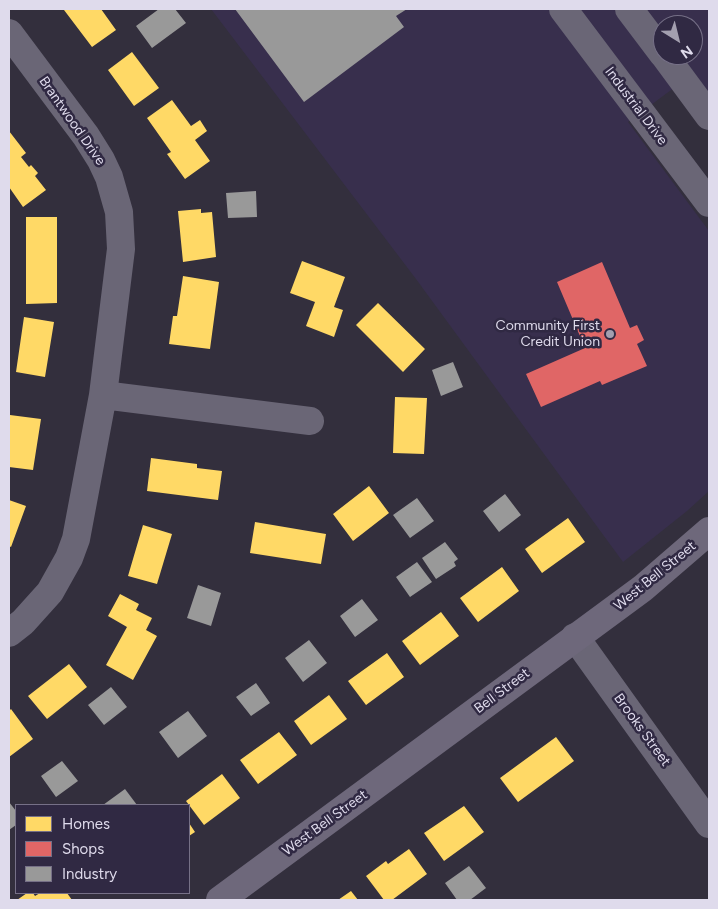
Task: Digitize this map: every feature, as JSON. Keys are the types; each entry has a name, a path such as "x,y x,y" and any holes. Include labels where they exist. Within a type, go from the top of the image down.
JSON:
{"main road":[{"name":"West Bell Street","path":"575,637 643,588 709,531"},
{"name":"Bell Street","path":"429,746 575,637"},
{"name":"West Bell Street","path":"220,900 429,746"}],"street":[{"name":"Industrial Drive","path":"564,9 709,204"},
{"path":"629,9 653,41"},
{"name":"Brantwood Drive","path":"9,33 86,136 101,160 109,177 118,212 121,249 103,395 76,539 69,558 50,592 23,622 9,634"},
{"path":"671,65 709,116"},
{"path":"103,395 310,421"},
{"name":"Brooks Street","path":"575,637 709,824"}],"shaded area":[{"path":"211,9 709,9 709,94 694,73 628,122 709,231 709,491 623,562 416,279"}],"building: Homes":[{"path":"101,9 116,30 92,47 64,10"},
{"path":"132,52 159,88 134,106 108,70"},
{"path":"172,100 191,126 200,120 207,131 195,140 210,161 185,179 167,154 171,152 147,118"},
{"path":"9,131 26,153 21,157 29,167 31,165 38,173 35,176 46,190 23,207 9,187"},
{"path":"201,209 201,213 212,212 216,257 183,262 178,211"},
{"path":"26,217 57,217 57,303 26,304"},
{"path":"302,261 345,277 334,307 343,310 334,337 306,326 315,302 290,293"},
{"path":"183,276 219,282 210,349 169,344 173,316 177,316"},
{"path":"378,303 425,349 403,372 356,325"},
{"path":"24,317 54,322 45,377 16,372"},
{"path":"395,397 427,398 424,454 393,453"},
{"path":"10,415 41,419 33,470 9,467"},
{"path":"151,458 197,464 197,468 222,471 218,500 147,491"},
{"path":"369,486 389,513 353,541 333,514"},
{"path":"9,500 26,506 11,547 9,546"},
{"path":"568,518 585,542 542,573 525,549"},
{"path":"255,522 326,534 321,564 250,553"},
{"path":"143,525 172,534 157,584 128,576"},
{"path":"502,567 519,591 478,622 460,598"},
{"path":"120,594 139,604 136,610 152,618 146,630 157,636 133,680 106,665 127,627 108,616"},
{"path":"441,612 459,636 420,665 402,641"},
{"path":"387,653 404,677 366,705 348,681"},
{"path":"69,664 87,687 47,719 28,696"},
{"path":"329,695 347,719 311,745 294,721"},
{"path":"11,709 33,739 9,757 9,711"},
{"path":"279,732 297,755 258,784 240,760"},
{"path":"556,737 574,761 518,802 500,778"},
{"path":"222,774 240,798 204,825 186,801"},
{"path":"464,806 484,832 444,861 424,833"},
{"path":"190,824 195,832 190,835"},
{"path":"409,849 427,874 392,900 384,900 366,876 386,861 388,864"},
{"path":"351,891 358,900 338,900"},
{"path":"26,894 34,894 35,896 38,894 68,894 72,900 17,900"}],"building: Shops":[{"name":"Community First Credit Union","path":"602,262 630,328 637,325 644,340 637,344 647,366 602,385 600,381 541,407 526,374 585,348 557,282"}],"building: Industry":[{"path":"159,9 175,9 186,23 152,48 136,26"},
{"path":"235,9 407,9 396,16 404,27 304,102"},
{"path":"256,191 257,217 228,218 226,193"},
{"path":"453,362 463,387 441,396 432,370"},
{"path":"505,494 521,515 499,532 483,511"},
{"path":"417,498 434,521 410,538 393,515"},
{"path":"445,542 458,559 454,562 456,566 436,579 422,558"},
{"path":"417,562 432,582 410,597 396,577"},
{"path":"198,585 221,593 211,626 187,618"},
{"path":"362,599 378,620 355,637 340,616"},
{"path":"309,640 327,663 303,682 285,658"},
{"path":"256,683 270,703 251,716 236,697"},
{"path":"111,687 127,707 104,725 88,705"},
{"path":"188,711 207,736 178,758 159,732"},
{"path":"62,761 78,781 56,797 41,776"},
{"path":"125,789 136,804 104,804"},
{"path":"9,802 15,810 15,826 9,830"},
{"path":"469,866 486,888 470,900 457,900 445,883"}],"place":[{"name":"Community First Credit Union","path":"610,334"}]}
